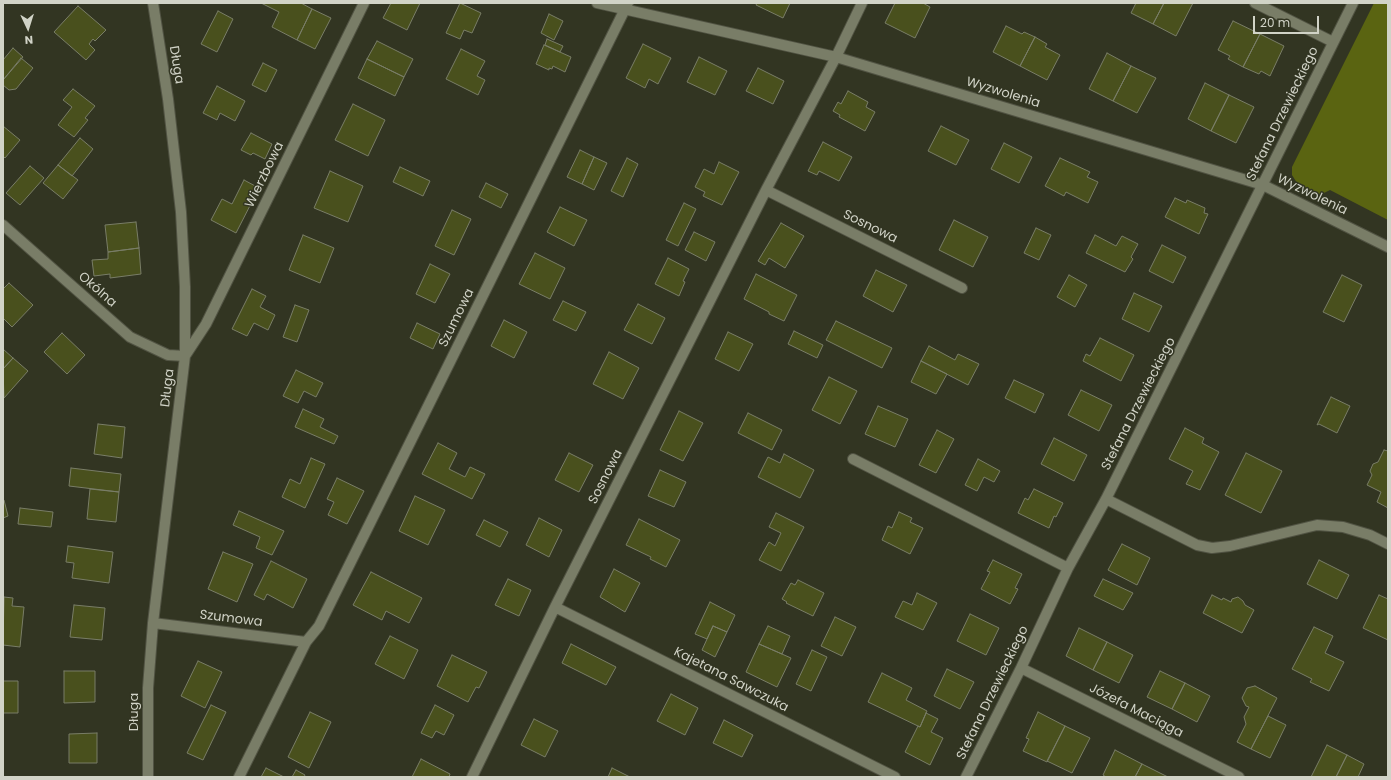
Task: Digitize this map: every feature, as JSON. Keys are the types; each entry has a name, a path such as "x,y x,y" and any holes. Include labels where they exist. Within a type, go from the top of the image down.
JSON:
{"street":[{"name":"Długa","path":"148,777 148,688 153,622 185,356 185,287 181,212 168,99 153,3"},
{"name":"Wierzbowa","path":"185,356 206,324 364,3"},
{"name":"Wyzwolenia","path":"597,3 626,6 836,57 1263,185 1388,246"},
{"name":"Sosnowa","path":"472,777 555,607 766,190 836,57 862,3"},
{"name":"Stefana Drzewieckiego","path":"1255,3 1333,42"},
{"name":"Stefana Drzewieckiego","path":"966,777 1021,668 1068,568 1106,499 1352,3"},
{"name":"Szumowa","path":"239,777 306,642 319,626 626,6"},
{"name":"Sosnowa","path":"766,190 962,288"},
{"name":"Okólna","path":"3,225 130,336 168,355 185,356"},
{"path":"853,459 1068,568"},
{"path":"1106,499 1197,545 1212,548 1230,546 1317,525 1344,527 1370,535 1388,544"},
{"name":"Kajetana Sawczuka","path":"555,607 894,777"},
{"name":"Szumowa","path":"153,622 306,642"},
{"name":"Józefa Maciąga","path":"1021,668 1239,777"}],"green space":[{"path":"1374,3 1388,3 1388,220 1330,190 1320,195 1297,183 1292,175 1292,167"}],"building":[{"path":"261,3 301,3 312,9 297,40 272,27 279,12"},
{"path":"391,3 420,3 407,30 383,18"},
{"path":"460,3 481,13 472,33 464,30 460,39 446,33"},
{"path":"757,3 790,3 783,18 756,5"},
{"path":"895,3 923,3 930,7 915,38 885,23"},
{"path":"1136,3 1164,3 1153,24 1131,13"},
{"path":"1164,3 1193,3 1176,36 1153,24"},
{"path":"78,6 106,30 95,41 93,39 89,44 95,50 86,60 54,32"},
{"path":"312,9 331,18 315,49 297,40"},
{"path":"218,11 233,19 217,52 201,44"},
{"path":"549,14 563,21 554,40 541,33"},
{"path":"1233,21 1260,34 1243,67 1228,59 1230,56 1218,50"},
{"path":"1006,26 1022,34 1024,32 1035,37 1020,66 993,52"},
{"path":"1260,34 1284,46 1270,76 1261,71 1259,74 1243,67"},
{"path":"1035,37 1047,44 1045,47 1060,55 1047,80 1020,66"},
{"path":"547,39 563,46 560,52 545,45"},
{"path":"377,41 413,59 404,77 367,59"},
{"path":"643,44 671,58 658,84 649,79 645,88 626,78"},
{"path":"544,45 571,57 565,72 553,66 552,69 549,68 549,70 536,64"},
{"path":"13,48 23,57 3,80 3,60"},
{"path":"461,49 485,61 477,76 485,80 478,95 446,79"},
{"path":"1107,53 1131,66 1113,101 1089,89"},
{"path":"699,57 727,71 715,95 687,82"},
{"path":"21,58 33,68 16,89 9,90 3,85 3,80"},
{"path":"367,59 404,77 395,96 358,78"},
{"path":"263,63 277,70 266,92 252,85"},
{"path":"1131,66 1156,78 1137,113 1113,101"},
{"path":"758,68 784,81 773,104 746,91"},
{"path":"1205,83 1229,95 1211,131 1188,119"},
{"path":"217,86 245,101 235,121 220,113 217,120 203,113"},
{"path":"73,89 95,106 85,118 88,120 74,137 58,125 72,107 63,100"},
{"path":"848,91 868,102 866,107 875,112 865,131 839,117 840,115 833,111 838,102 841,104"},
{"path":"1229,95 1254,107 1236,143 1211,131"},
{"path":"353,104 385,120 368,156 335,140"},
{"path":"3,126 20,140 5,158 3,156"},
{"path":"941,126 969,140 956,165 928,151"},
{"path":"251,133 272,144 265,159 253,153 251,155 241,150"},
{"path":"80,138 93,149 72,176 58,165"},
{"path":"823,142 852,157 839,181 819,171 817,175 808,171"},
{"path":"1004,143 1032,157 1019,183 991,169"},
{"path":"580,150 594,157 582,184 567,177"},
{"path":"594,157 607,163 594,190 582,184"},
{"path":"627,158 638,164 623,197 611,191"},
{"path":"1060,158 1090,172 1087,177 1098,182 1088,203 1066,192 1064,196 1045,186"},
{"path":"719,162 739,172 722,205 703,196 705,192 695,187 704,169 714,174"},
{"path":"58,165 78,180 63,199 43,183"},
{"path":"30,166 44,178 20,205 6,193"},
{"path":"400,167 430,181 423,196 393,182"},
{"path":"330,171 363,186 348,222 314,208"},
{"path":"244,180 259,188 236,233 211,220 222,199 232,204"},
{"path":"486,183 508,194 501,208 479,197"},
{"path":"1175,198 1186,203 1187,200 1205,208 1204,213 1208,214 1199,234 1165,217"},
{"path":"684,203 696,209 678,246 666,240"},
{"path":"560,207 587,220 574,246 547,232"},
{"path":"452,210 471,219 454,255 435,246"},
{"path":"954,220 988,237 973,267 939,250"},
{"path":"136,222 139,248 108,252 105,225"},
{"path":"781,223 804,236 785,268 769,258 765,265 758,261"},
{"path":"1036,228 1051,235 1039,260 1024,253"},
{"path":"694,232 715,242 706,261 685,250"},
{"path":"303,235 334,248 320,283 289,270"},
{"path":"1095,235 1116,246 1122,236 1138,244 1131,257 1133,259 1125,272 1086,253"},
{"path":"1162,245 1186,257 1173,283 1149,271"},
{"path":"139,248 141,274 110,278 110,274 94,276 92,260 108,259 108,252"},
{"path":"535,253 565,268 550,299 519,284"},
{"path":"668,258 689,269 683,281 685,282 679,296 655,284"},
{"path":"430,264 450,274 435,303 416,294"},
{"path":"876,270 907,285 893,312 863,296"},
{"path":"756,274 797,295 784,321 744,299"},
{"path":"1069,275 1087,285 1075,307 1057,297"},
{"path":"1342,275 1362,285 1344,322 1323,312"},
{"path":"9,283 33,305 12,327 3,318 3,289"},
{"path":"252,289 266,296 260,307 275,315 268,330 254,323 247,336 232,329"},
{"path":"1134,293 1162,306 1149,332 1122,319"},
{"path":"563,301 586,312 576,331 553,320"},
{"path":"638,304 665,318 652,344 624,330"},
{"path":"295,305 309,310 297,342 283,337"},
{"path":"504,320 527,332 514,358 491,346"},
{"path":"836,321 892,348 882,368 826,340"},
{"path":"417,323 440,334 433,349 410,338"},
{"path":"794,331 823,345 817,358 788,344"},
{"path":"728,332 753,344 739,371 715,359"},
{"path":"62,333 85,355 67,374 44,352"},
{"path":"1100,338 1134,355 1121,381 1083,361 1086,354 1090,356"},
{"path":"929,346 955,360 958,354 979,364 968,385 921,361"},
{"path":"3,349 13,358 3,369"},
{"path":"609,352 639,368 623,399 593,384"},
{"path":"13,358 28,371 4,398 3,369"},
{"path":"921,361 947,374 936,394 911,382"},
{"path":"296,370 323,383 316,397 304,391 298,403 283,396"},
{"path":"829,377 857,391 840,424 812,410"},
{"path":"1014,380 1044,394 1035,413 1005,398"},
{"path":"1081,390 1112,405 1099,431 1068,415"},
{"path":"1331,397 1350,406 1337,433 1319,424 1317,425"},
{"path":"878,406 908,419 895,447 865,434"},
{"path":"303,409 324,419 320,427 338,436 334,444 295,427"},
{"path":"679,411 703,423 683,461 660,450"},
{"path":"748,413 782,430 772,450 738,433"},
{"path":"98,424 125,427 122,458 94,454"},
{"path":"1185,428 1204,438 1202,443 1219,452 1200,490 1186,484 1193,471 1169,459"},
{"path":"937,430 954,439 936,473 919,465"},
{"path":"1054,438 1087,455 1074,481 1041,464"},
{"path":"438,443 457,453 449,469 465,477 470,467 485,474 472,499 422,474"},
{"path":"1384,450 1388,451 1388,508 1377,502 1381,492 1367,485 1372,475 1370,471 1373,464 1378,462"},
{"path":"569,453 593,465 579,492 555,480"},
{"path":"1246,453 1282,471 1261,513 1225,495"},
{"path":"784,454 814,470 800,498 758,477 768,457 780,463"},
{"path":"311,458 325,464 305,508 282,497 290,479 300,484"},
{"path":"978,459 1000,471 994,482 984,477 977,491 965,485"},
{"path":"71,468 121,474 119,492 69,486"},
{"path":"660,470 686,482 674,507 648,496"},
{"path":"337,478 364,491 347,524 328,515 334,502 327,499"},
{"path":"90,489 119,492 116,522 87,519"},
{"path":"1034,489 1063,503 1056,517 1054,516 1049,528 1018,513 1025,498 1028,500"},
{"path":"415,496 445,510 428,545 399,531"},
{"path":"3,500 8,516 3,518"},
{"path":"20,508 53,512 51,527 18,524"},
{"path":"239,511 284,531 272,555 256,548 260,537 233,525"},
{"path":"899,512 912,518 910,522 923,528 910,554 882,540 888,526 892,528"},
{"path":"776,513 804,527 781,571 759,560 769,542 775,546 781,533 769,527"},
{"path":"539,518 562,530 549,557 526,545"},
{"path":"639,519 680,540 666,567 650,559 651,557 626,545"},
{"path":"484,520 508,532 500,547 476,535"},
{"path":"1122,544 1150,558 1137,585 1108,570"},
{"path":"68,546 113,552 109,583 72,578 74,563 66,562"},
{"path":"223,552 253,564 237,602 208,589"},
{"path":"993,560 1022,574 1015,588 1018,589 1010,604 981,589 990,572 987,571"},
{"path":"1319,560 1349,575 1337,599 1307,584"},
{"path":"271,561 307,579 293,608 267,594 264,600 254,595"},
{"path":"614,569 640,583 625,612 600,597"},
{"path":"371,572 422,598 409,623 386,611 382,620 353,605"},
{"path":"508,579 531,590 519,616 495,605"},
{"path":"1103,579 1133,593 1123,610 1094,596"},
{"path":"798,580 824,593 813,616 786,603 787,602 782,599 791,583 795,585"},
{"path":"917,593 937,603 923,630 895,617 903,601 912,605"},
{"path":"1212,595 1222,600 1223,598 1231,602 1232,599 1238,597 1245,605 1254,610 1242,633 1203,613"},
{"path":"1379,595 1388,599 1388,640 1363,628"},
{"path":"4,597 13,598 12,606 24,607 20,647 3,645"},
{"path":"710,602 735,615 727,632 713,626 707,639 695,634"},
{"path":"74,605 105,608 102,640 70,637"},
{"path":"970,614 999,628 986,655 957,641"},
{"path":"835,617 856,627 842,656 821,646"},
{"path":"713,626 727,632 715,657 702,650"},
{"path":"768,626 790,636 782,654 759,644"},
{"path":"1314,627 1333,636 1325,653 1344,662 1329,691 1310,682 1312,679 1292,669"},
{"path":"1079,628 1107,642 1093,670 1066,656"},
{"path":"390,636 418,650 404,679 375,664"},
{"path":"1107,642 1133,655 1119,683 1093,670"},
{"path":"571,644 616,667 606,685 562,663"},
{"path":"759,644 791,658 777,687 746,672"},
{"path":"812,650 827,657 811,691 796,684"},
{"path":"452,655 487,672 479,688 476,687 468,702 437,686"},
{"path":"198,661 222,672 205,708 181,696"},
{"path":"947,669 974,682 960,709 934,696"},
{"path":"64,671 95,671 95,702 64,703"},
{"path":"1160,671 1185,683 1172,709 1147,697"},
{"path":"882,673 912,688 906,700 927,711 920,727 868,702"},
{"path":"3,681 18,681 18,713 3,713"},
{"path":"1185,683 1210,696 1197,722 1172,709"},
{"path":"1255,686 1277,698 1251,749 1237,742 1246,724 1244,717 1249,707 1246,706 1242,698 1247,688"},
{"path":"671,694 698,708 685,735 657,721"},
{"path":"211,705 226,712 203,760 187,753"},
{"path":"435,705 454,715 444,735 436,731 432,738 421,733"},
{"path":"310,712 331,722 309,768 288,757"},
{"path":"1038,712 1065,726 1047,762 1023,751 1029,739 1026,738"},
{"path":"926,713 938,719 931,732 943,738 930,765 905,752 918,726 920,727"},
{"path":"1268,716 1286,725 1270,758 1251,749"},
{"path":"534,719 558,731 545,757 521,745"},
{"path":"724,720 753,735 742,757 713,743"},
{"path":"1065,726 1090,738 1072,773 1047,761"},
{"path":"97,733 97,763 69,763 69,734"},
{"path":"1327,745 1347,755 1336,777 1311,777"},
{"path":"1115,750 1142,764 1135,777 1106,777 1103,775"},
{"path":"1347,755 1364,764 1358,777 1336,777"},
{"path":"421,759 450,774 449,777 412,777"},
{"path":"1142,764 1168,777 1135,777"},
{"path":"266,768 284,777 261,777"},
{"path":"612,768 630,777 608,777"},
{"path":"296,770 305,775 304,777 292,777"}]}
